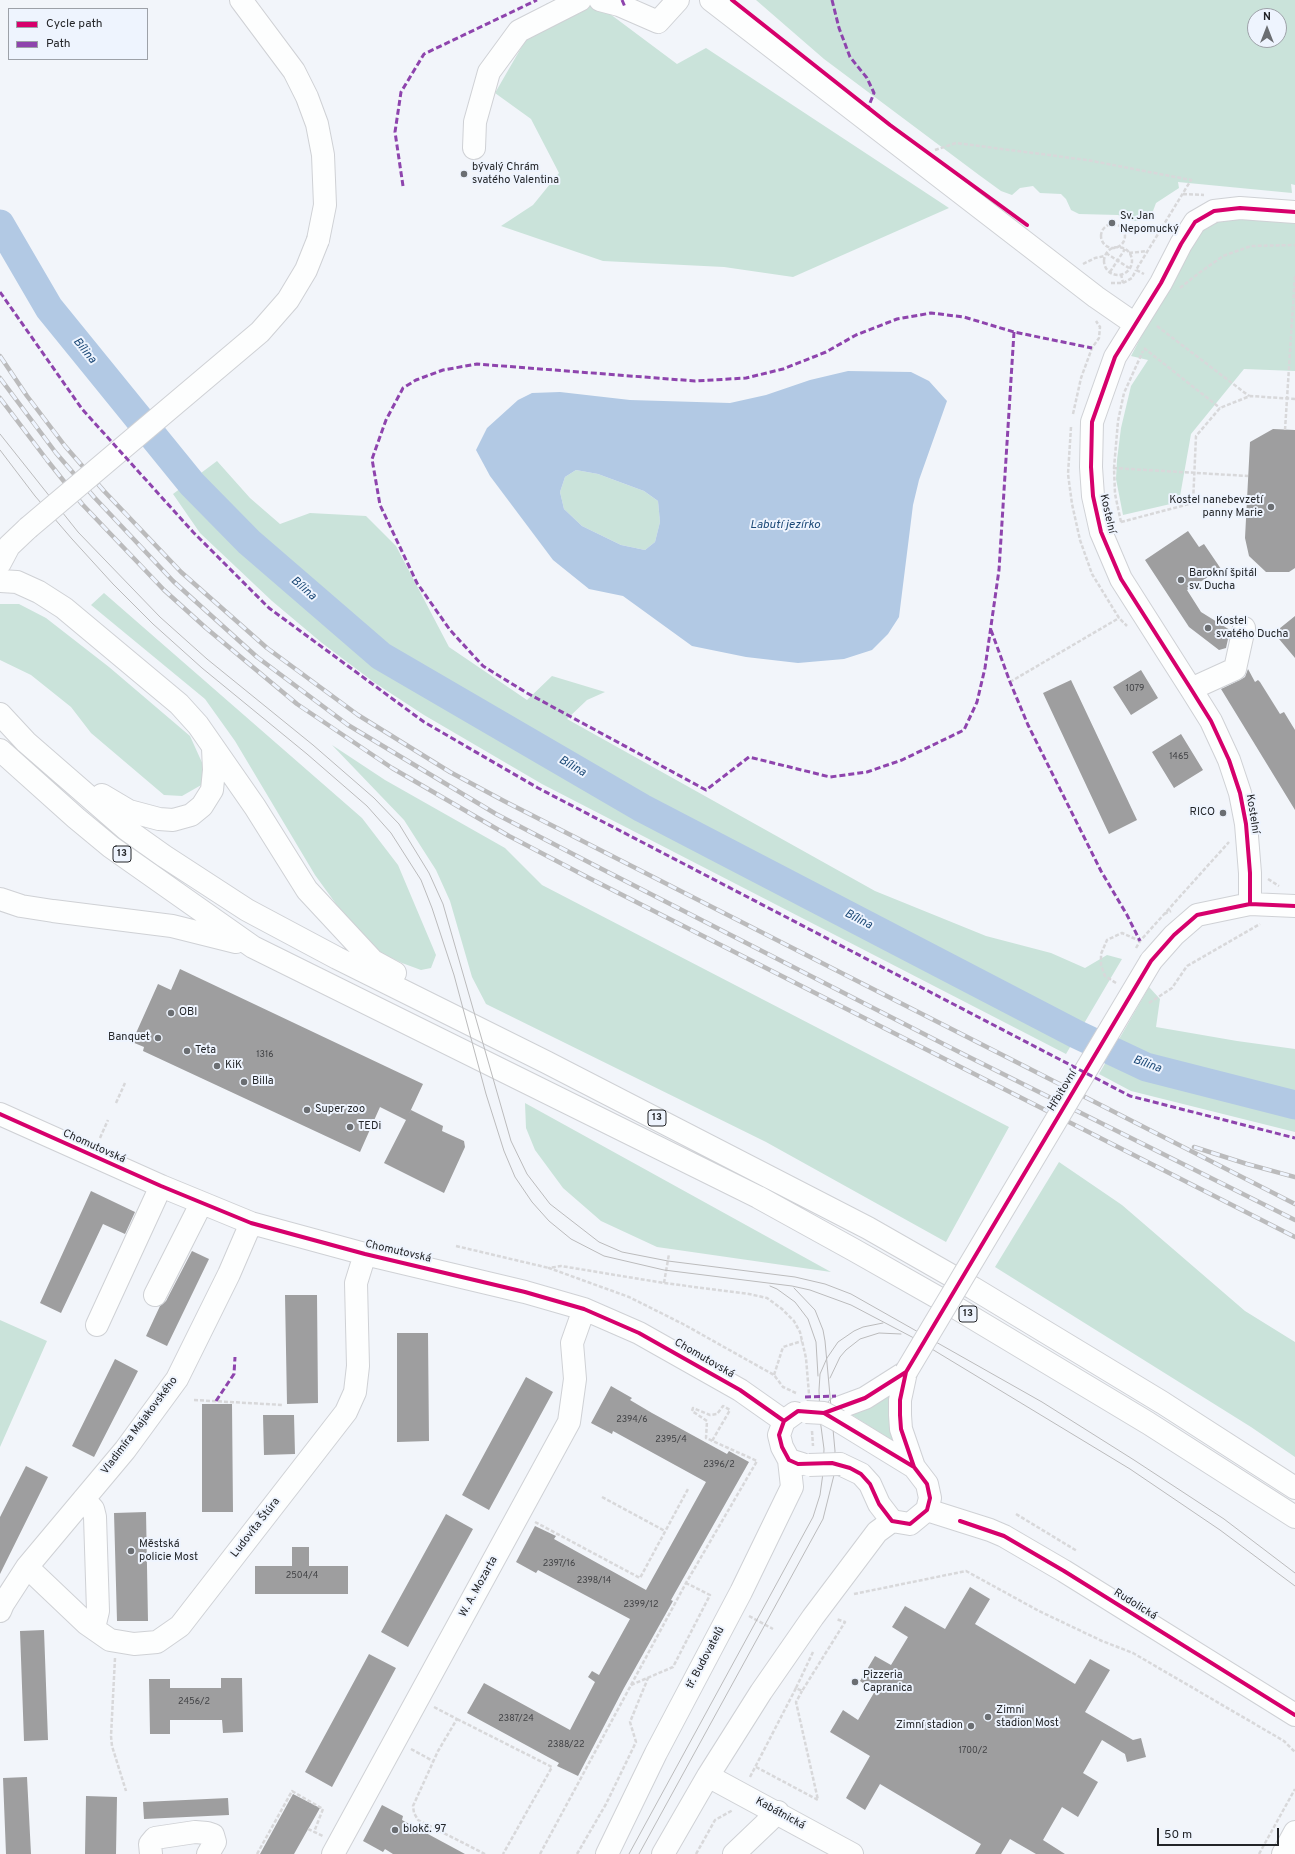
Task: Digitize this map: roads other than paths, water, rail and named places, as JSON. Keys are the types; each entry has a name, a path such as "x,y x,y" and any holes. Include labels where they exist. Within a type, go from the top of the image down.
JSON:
{"main road":[{"path":"0,563 9,546 28,528 260,332 288,300 306,270 318,240 325,206 323,155 317,124 307,97 294,71 242,0"},
{"path":"474,148 475,122 489,72 519,31 580,0"},
{"path":"600,0 619,5 658,22 678,0"},
{"path":"711,0 1096,297 1145,328"},
{"name":"Kostelní","path":"1250,904 1250,873 1246,824 1240,793 1229,760 1217,734 1191,689 1121,579 1101,532 1093,496 1091,467 1092,422 1115,357 1145,328 1161,283 1181,244 1195,222 1214,211 1240,208 1295,212"},
{"path":"0,581 17,582 39,592 64,608 179,704 198,725 255,807 307,890 374,961 546,1062"},
{"path":"1191,689 1235,669 1244,628"},
{"name":"13","path":"0,714 26,742 126,829 164,856 247,910 336,958 546,1062 868,1228 973,1288 1156,1399 1295,1488"},
{"path":"26,742 102,796 129,811 158,819 173,820 191,815 202,806 212,790 214,770 213,748"},
{"name":"13","path":"0,750 111,847 253,947 751,1194 847,1246 965,1313 1148,1423 1295,1517"},
{"path":"0,898 21,906 53,912 172,926 218,936 253,947"},
{"name":"Hřbitovní","path":"906,1372 1142,956 1174,935 1197,915 1250,904 1295,906"},
{"name":"Chomutovská","path":"0,1114 201,1204 251,1223 365,1254 517,1290 584,1309 646,1336 740,1390 784,1421"},
{"path":"97,1325 161,1186"},
{"path":"155,1295 201,1204"},
{"name":"Vladimíra Majakovského","path":"0,1611 3,1604 28,1568 125,1450 177,1379 229,1274 251,1223"},
{"name":"Ludovíta Štúra","path":"28,1568 94,1628 110,1640 134,1644 157,1642 180,1626 346,1412 355,1392 358,1366 356,1283 365,1254"},
{"name":"W. A. Mozarta","path":"332,1854 570,1422 575,1379 572,1343 584,1309"},
{"path":"906,1372 900,1400 901,1429 914,1467 927,1484 930,1498 927,1510 910,1524 892,1521 879,1504 870,1484 860,1474 840,1464 799,1462 782,1447 779,1434 784,1421 798,1411 821,1410 865,1398 906,1372"},
{"path":"821,1410 914,1467"},
{"name":"tř. Budovatelů","path":"608,1854 656,1753 741,1592 792,1487 799,1462"},
{"path":"84,1499 93,1509 95,1517 98,1611 94,1628"},
{"name":"Rudolická","path":"927,1510 990,1530 1004,1536 1064,1571 1295,1715"},
{"path":"663,1854 708,1776 761,1692 813,1617 877,1532 892,1521"},
{"name":"Kabátnická","path":"708,1776 778,1812 852,1854"},
{"path":"734,1854 778,1812"},
{"path":"755,1854 778,1812"},
{"path":"151,1854 150,1844 154,1838 195,1832 207,1832 213,1835 214,1842 208,1854"},
{"path":"1283,1854 1295,1832"}],"water":[{"name":"Labutí jezírko","path":"848,371 911,372 929,381 947,401 919,480 913,505 899,617 888,634 872,650 844,659 798,663 746,657 692,646 623,596 589,589 553,560 490,476 476,450 487,428 518,400 532,393 560,392 630,400 730,403 766,395 810,380","holes":["576,470 598,474 644,491 658,501 660,522 655,542 645,550 621,545 582,526 564,509 560,492 565,477"]}],"waterway":[{"name":"Bílina","path":"0,224 49,308 192,484 249,542 381,656 642,808 1076,1034 1146,1067 1295,1105"}],"tram line":[{"path":"0,434 78,532 160,617 207,659 313,745 374,798 399,824 429,873 443,904 511,1141 527,1174 550,1204 599,1242 622,1252 668,1261 795,1277 825,1284 851,1294 1042,1402 1224,1519 1295,1573"},
{"path":"0,450 35,496 72,539 113,584 153,624 202,668 307,754 367,806 391,833 421,880 432,908 454,975 486,1094 504,1151 515,1177 532,1202 549,1221 571,1239 604,1256 664,1270 792,1286 810,1290 851,1305 912,1337 1130,1469 1220,1530 1295,1586"},
{"path":"770,1286 777,1289 795,1302 808,1319 816,1342 818,1376"},
{"path":"639,1854 823,1519 834,1475 835,1451 825,1341 823,1330 815,1310 794,1288"},
{"path":"629,1854 813,1517 820,1495 823,1473 824,1449 820,1419 819,1390 820,1374 827,1358 838,1342 854,1331 863,1327 883,1323"},
{"path":"830,1378 840,1357 860,1339 879,1333 901,1334"}],"railway":[{"path":"0,356 27,396 65,446 104,491 181,572 267,648 358,715 450,772 504,801 1295,1204"},
{"path":"0,378 56,453 94,497 173,581 257,657 348,725 496,814 965,1055 1295,1220"},
{"path":"0,398 82,504 164,590 206,628 297,704 392,768 509,836 589,878 1295,1237"},
{"path":"1194,1147 1247,1164 1295,1177"}],"place":[{"name":"bývalý Chrám svatého Valentina","path":"464,174"},
{"name":"Sv. Jan Nepomucký","path":"1112,223"},
{"name":"Kostel nanebevzetí panny Marie","path":"1271,507"},
{"name":"Barokní špitál sv. Ducha","path":"1181,580"},
{"name":"Kostel svatého Ducha","path":"1208,628"},
{"name":"RICO","path":"1223,813"},
{"name":"OBI","path":"171,1013"},
{"name":"Banquet","path":"158,1038"},
{"name":"Teta","path":"187,1051"},
{"name":"KiK","path":"217,1066"},
{"name":"Billa","path":"244,1082"},
{"name":"Super zoo","path":"307,1110"},
{"name":"TEDi","path":"350,1127"},
{"name":"Městská policie Most","path":"131,1551"},
{"name":"Pizzeria Capranica","path":"855,1682"},
{"name":"Zimni stadion Most","path":"988,1717"},
{"name":"Zimní stadion","path":"971,1726"},
{"name":"blokč. 97","path":"395,1830"}]}
